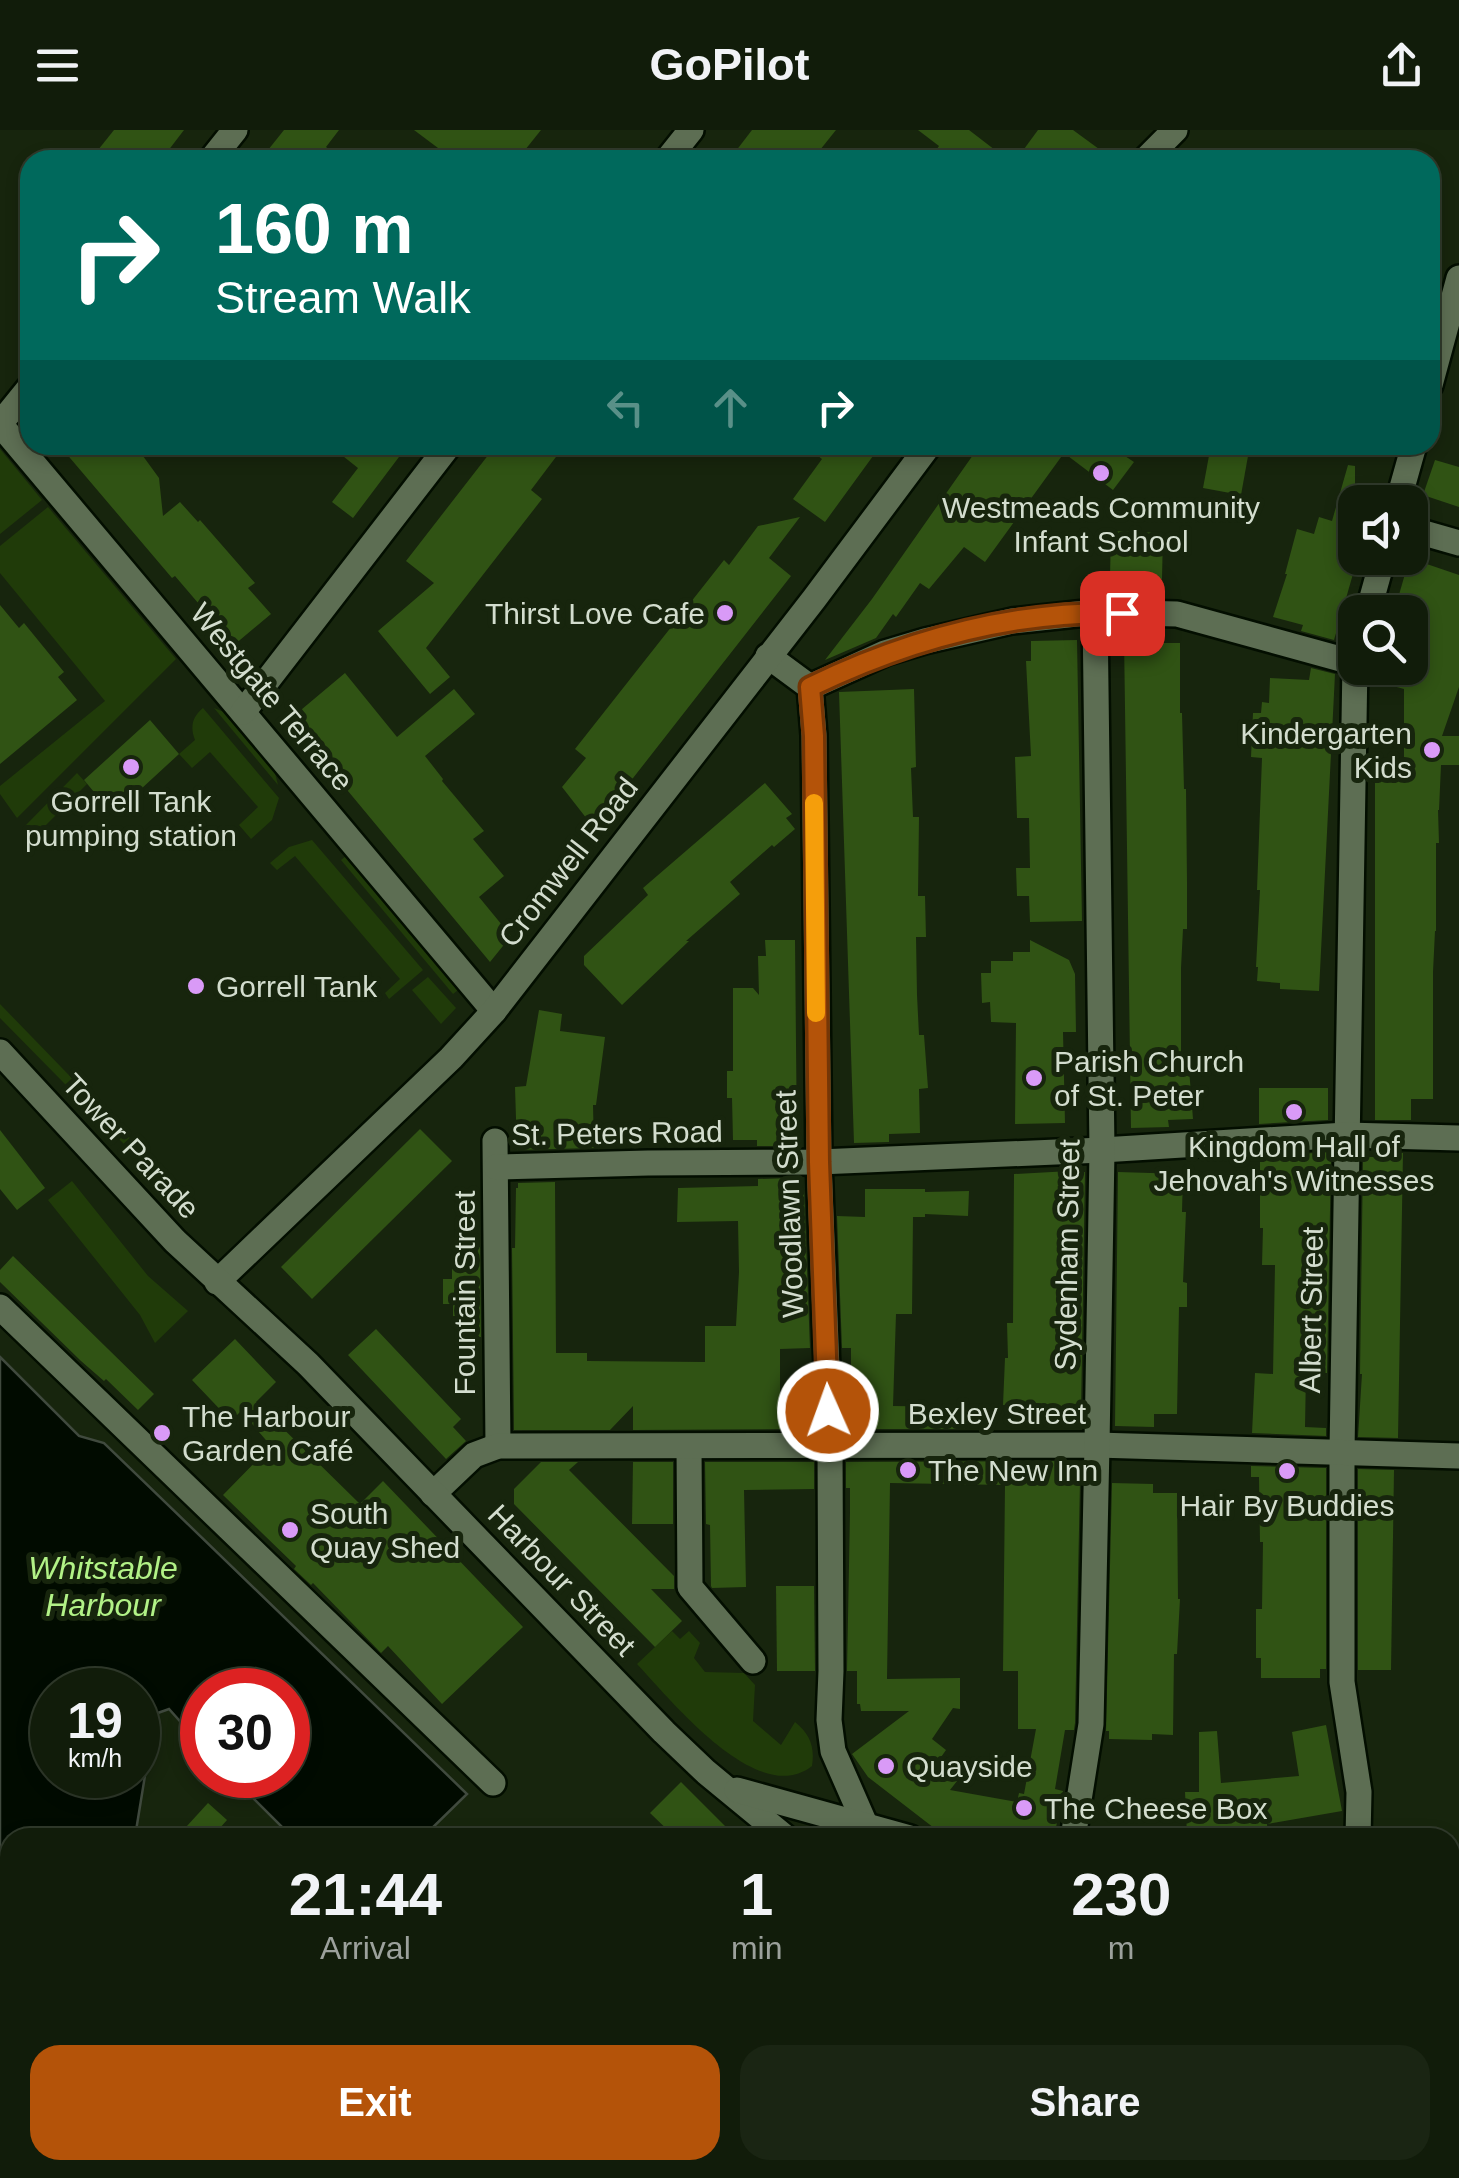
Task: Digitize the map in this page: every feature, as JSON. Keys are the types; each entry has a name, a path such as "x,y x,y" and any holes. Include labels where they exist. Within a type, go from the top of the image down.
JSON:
{"street":[{"path":"219,150 235,130"},
{"path":"676,150 691,130"},
{"path":"1154,150 1174,130"},
{"path":"1440,349 1459,278"},
{"path":"0,424 20,399"},
{"name":"Westgate Terrace","path":"0,424 20,448"},
{"name":"Westgate Terrace","path":"26,455 494,1012"},
{"path":"243,712 441,455"},
{"name":"Cromwell Road","path":"217,1282 452,1058 494,1012 921,455"},
{"path":"1403,485 1411,455"},
{"path":"1428,535 1459,544"},
{"path":"768,656 810,687 885,653 925,640 1012,621 1095,612 1177,614 1338,657"},
{"name":"Sydenham Street","path":"1076,1828 1091,1724 1102,1150 1095,612"},
{"name":"Albert Street","path":"1355,685 1342,1682 1359,1792 1358,1828"},
{"name":"Woodlawn Street","path":"810,687 814,736 819,1162 830,1446 829,1720 834,1751 865,1824"},
{"name":"Tower Parade","path":"0,1052 175,1242 217,1282"},
{"name":"St. Peters Road","path":"496,1168 819,1162 1346,1135 1459,1138"},
{"name":"Fountain Street","path":"495,1140 498,1446"},
{"name":"Harbour Street","path":"217,1282 308,1364 664,1732 722,1785 878,1828"},
{"path":"0,1307 493,1783"},
{"name":"Bexley Street","path":"498,1446 1097,1445 1459,1456"},
{"path":"433,1494 474,1456 498,1446"},
{"path":"689,1447 690,1587 753,1662"},
{"path":"722,1785 774,1828"},
{"path":"825,1828 838,1816"}],"green space":[{"path":"0,449 42,500 0,534"},
{"path":"48,507 176,659 17,818 0,794 0,786 105,701 0,573 0,546"},
{"path":"203,708 279,798 272,820 251,839 239,825 258,807 210,752 192,768 179,754 195,740 193,723"},
{"path":"214,708 229,714 275,773 278,785"},
{"path":"77,773 87,784 35,836 25,826"},
{"path":"312,840 423,970 389,999 385,993 400,979 295,856 277,870 270,863 289,847"},
{"path":"346,856 458,990 453,994 341,860"},
{"path":"428,977 456,1008 441,1024 412,990"},
{"path":"0,1004 188,1198 183,1204 0,1018"},
{"path":"72,1181 148,1276 188,1311 155,1343 140,1315 48,1200"},
{"path":"672,1631 680,1639 689,1631 700,1643 694,1658 705,1672 744,1673 755,1685 753,1721 781,1745 795,1722 810,1741 812,1766 790,1775 767,1773 742,1762 693,1723 637,1664"}],"water":[{"name":"Whitstable Harbour","path":"0,1357 79,1436 104,1443 467,1794 432,1828 283,1828 253,1798 310,1798 310,1668 180,1668 180,1721 169,1709 160,1712 160,1668 30,1668 30,1798 141,1798 136,1828 0,1828"}],"building":[{"path":"114,130 184,130 169,150 98,150"},
{"path":"284,130 339,130 326,147 330,150 268,150"},
{"path":"414,130 541,130 525,150 441,150"},
{"path":"752,130 836,130 820,150 737,150"},
{"path":"918,130 969,130 995,150 936,150 939,146"},
{"path":"1038,130 1073,130 1100,150 1023,150"},
{"path":"67,455 142,455 159,478 163,516 180,502 200,520 255,583 248,588 271,614 234,645 175,576 172,578"},
{"path":"342,455 400,455 353,518 332,502 358,468"},
{"path":"488,455 557,455 531,490 542,499 426,648 450,677 430,694 378,631 434,583 406,561"},
{"path":"817,455 874,455 825,522 793,499 822,459"},
{"path":"973,455 1063,455 985,562 964,547 929,589 920,583 876,638 825,660"},
{"path":"1067,455 1126,455 1134,462 1113,490"},
{"path":"1209,455 1248,455 1241,495 1203,488"},
{"path":"1435,460 1459,467 1459,507 1428,497 1426,485"},
{"path":"1348,465 1355,466 1355,485 1342,485"},
{"path":"1338,500 1338,575 1353,575 1347,595 1338,595 1334,640 1301,631 1303,625 1273,617 1297,529 1314,534 1319,517 1332,521"},
{"path":"800,517 769,558 791,576 594,828 562,787 586,758 575,749 724,560 729,565 758,526"},
{"path":"1111,531 1163,533 1162,579 1110,577"},
{"path":"1428,564 1459,575 1459,687 1442,736 1459,736 1459,765 1441,765 1436,843 1433,1099 1411,1099 1411,1120 1375,1120 1375,768 1404,768 1404,689 1389,685 1428,685 1428,595 1399,595 1405,575 1428,575"},
{"path":"0,605 19,628 24,623 64,672 58,677 77,700 0,764"},
{"path":"1163,637 1163,643 1180,643 1187,882 1187,929 1183,929 1181,968 1181,1056 1188,1056 1193,1119 1168,1120 1169,1127 1131,1128 1124,638"},
{"path":"1077,640 1082,921 1030,922 1029,896 1017,896 1016,868 1030,868 1029,818 1017,818 1015,757 1031,756 1026,661 1031,661 1031,641"},
{"path":"1311,668 1335,674 1319,991 1280,989 1280,983 1257,981 1256,967 1262,758 1251,757 1253,713 1261,713 1262,702 1269,703 1270,678 1309,680"},
{"path":"345,673 397,737 454,689 475,714 425,756 484,831 473,839 504,876 479,897 511,936 490,962 289,720"},
{"path":"914,689 913,817 919,817 918,896 925,896 926,937 916,937 917,995 928,1088 919,1089 920,1133 889,1134 889,1142 854,1143 839,692"},
{"name":"Gorrell Tank pumping station","path":"150,720 179,754 141,789 138,786 109,810 84,780"},
{"path":"765,783 792,814 786,818 795,829 730,882 740,894 622,1005 584,965 584,956 648,895 643,888"},
{"path":"765,940 795,940 797,1146 757,1146 757,1140 733,1140 727,1071 733,1071 733,988 753,988 759,995 758,956 766,956"},
{"name":"Parish Church of St. Peter","path":"1030,940 1069,960 1075,974 1076,1032 1063,1032 1065,1123 1015,1124 1016,1023 991,1022 990,1002 982,1003 981,973 991,973 991,961 1013,961 1013,952 1030,952"},
{"path":"539,1010 562,1014 560,1031 605,1037 593,1105 594,1148 517,1150 515,1087 526,1086"},
{"name":"Kingdom Hall of Jehovah's Witnesses","path":"1259,1088 1328,1088 1328,1120 1259,1124"},
{"path":"420,1129 452,1161 312,1299 281,1267"},
{"path":"0,1130 45,1188 17,1210 0,1189"},
{"path":"1328,1152 1331,1156 1327,1373 1306,1372 1305,1427 1326,1428 1326,1436 1252,1433 1255,1373 1273,1374 1275,1265 1262,1265 1260,1157"},
{"path":"1376,1152 1403,1153 1398,1438 1358,1437 1363,1157 1376,1157"},
{"path":"1085,1172 1081,1413 1022,1412 1022,1406 1003,1405 1007,1323 1013,1323 1014,1174"},
{"path":"1118,1172 1183,1174 1183,1282 1187,1283 1187,1307 1179,1307 1177,1414 1154,1414 1154,1427 1115,1426"},
{"path":"791,1178 804,1190 810,1348 780,1349 780,1394 803,1394 803,1429 633,1430 633,1406 610,1430 514,1430 512,1248 518,1183 555,1182 556,1353 587,1353 587,1361 705,1362 705,1326 736,1326 738,1221 677,1222 678,1188 758,1186 758,1179"},
{"path":"865,1189 969,1191 968,1216 913,1217 912,1314 896,1314 893,1406 965,1407 965,1429 851,1429 851,1348 842,1348 837,1216 865,1217"},
{"path":"464,1247 480,1247 481,1337 464,1337 464,1316 453,1316 453,1304 443,1304 443,1279 452,1279 452,1268 464,1268"},
{"path":"13,1256 154,1394 138,1410 0,1282 0,1270"},
{"path":"376,1329 461,1419 453,1427 466,1441 446,1459 348,1355"},
{"path":"235,1339 276,1382 256,1402 360,1504 383,1481 523,1627 442,1704 388,1646 381,1653 223,1495 271,1446 241,1411 231,1421 192,1380"},
{"path":"1076,1461 1076,1482 1080,1482 1075,1723 1074,1730 1065,1730 1055,1789 1063,1791 1056,1828 934,1828 868,1777 852,1754 909,1711 861,1711 857,1704 857,1671 847,1671 850,1488 846,1488 846,1462","holes":["890,1483 1005,1485 1003,1671 1018,1671 1018,1729 1036,1729 1024,1794 1019,1793 1017,1802 950,1790 961,1776 939,1760 946,1750 932,1739 953,1708 960,1709 960,1678 887,1679"]},
{"path":"541,1462 578,1462 569,1470 674,1576 674,1589 651,1589 682,1621 655,1647 514,1504 514,1489"},
{"path":"633,1462 673,1462 673,1524 632,1524"},
{"path":"705,1462 814,1462 814,1489 744,1490 746,1587 711,1586"},
{"path":"1251,1466 1326,1468 1326,1669 1320,1669 1320,1678 1261,1678 1261,1658 1256,1658 1256,1609 1262,1609 1263,1542 1259,1477 1251,1477"},
{"path":"1358,1469 1394,1470 1391,1670 1358,1670"},
{"path":"1112,1483 1153,1484 1153,1493 1177,1493 1180,1599 1174,1654 1173,1735 1152,1734 1152,1740 1109,1739 1106,1731"},
{"path":"776,1586 814,1586 815,1671 777,1671"},
{"path":"1326,1725 1342,1811 1267,1824 1267,1828 1187,1828 1185,1792 1199,1792 1199,1732 1217,1731 1221,1783 1299,1776 1292,1732"},
{"path":"681,1782 727,1828 666,1828 650,1813"},
{"path":"208,1803 227,1820 220,1828 185,1828"}],"slow traffic":[{"path":"814,803 816,1013"}],"place":[{"name":"Westmeads Community Infant School","path":"1101,473"},
{"name":"Thirst Love Cafe","path":"725,613"},
{"name":"Kindergarten Kids","path":"1432,750"},
{"name":"Gorrell Tank pumping station","path":"131,767"},
{"name":"Gorrell Tank","path":"196,986"},
{"name":"Parish Church of St. Peter","path":"1034,1078"},
{"name":"Kingdom Hall of Jehovah's Witnesses","path":"1294,1112"},
{"name":"The Harbour Garden Café","path":"162,1433"},
{"name":"The New Inn","path":"908,1470"},
{"name":"Hair By Buddies","path":"1287,1471"},
{"name":"South Quay Shed","path":"290,1530"},
{"name":"Quayside","path":"886,1766"},
{"name":"The Cheese Box","path":"1024,1808"}],"route":[{"path":"828,1411 810,687 885,653 966,630 1012,621 1122,613"}]}
